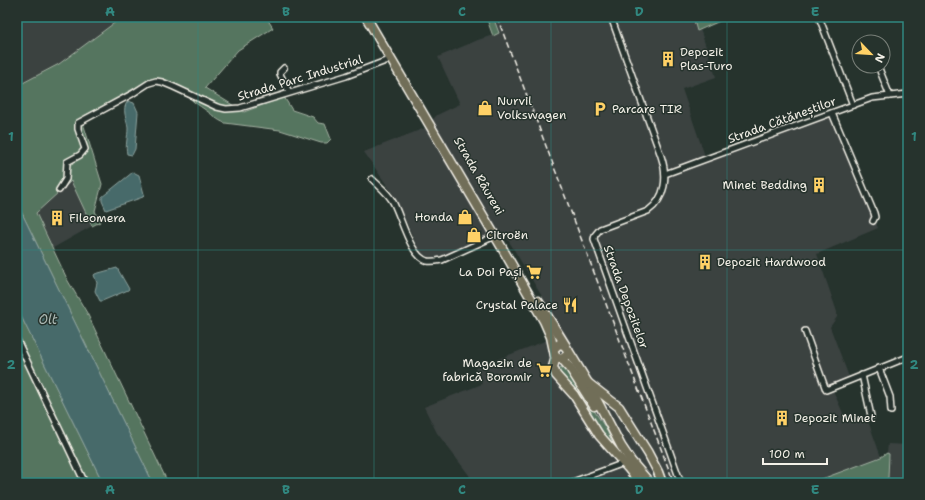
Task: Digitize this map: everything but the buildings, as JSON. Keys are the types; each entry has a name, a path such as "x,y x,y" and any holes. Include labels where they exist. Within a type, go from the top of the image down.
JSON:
{"main road":[{"name":"Strada Râureni","path":"366,17 544,321 550,334 554,349"},
{"name":"Strada Râureni","path":"371,17 588,383 606,415 608,423"},
{"path":"640,483 624,462 596,432 574,395 556,375 553,367 559,358 567,355 567,348 559,344 554,349 554,354 559,358 570,368 602,417 608,423 631,461 650,483"},
{"path":"588,383 614,402 621,410 648,453 662,483"}],"street":[{"name":"Strada Depozitelor","path":"611,17 661,156 665,174 662,192 654,207 648,211 600,229 595,235 594,239 681,483"},
{"path":"819,17 853,105"},
{"path":"385,41 386,46 392,56 391,59 400,70 403,71"},
{"name":"Strada Parc Industrial","path":"59,190 66,179 67,162 80,155 85,149 78,129 78,123 132,94 149,83 156,81 162,82 211,105 226,109 240,108 346,76 391,59"},
{"path":"284,68 280,74 289,92"},
{"path":"881,74 890,96"},
{"name":"Strada Cătăneștilor","path":"665,174 872,98 908,94"},
{"path":"832,113 874,213 875,217 873,221"},
{"path":"372,179 391,199 409,240 417,253 424,259 434,262 442,260 495,236"},
{"path":"805,330 826,390 908,357"},
{"path":"17,340 85,483"},
{"path":"879,368 890,397 891,411"},
{"path":"862,375 871,416"},
{"path":"570,483 624,462"}],"shaded area":[{"path":"17,17 116,17 117,21 59,64 17,86"},
{"path":"493,17 696,17 716,77 682,89 707,162 832,115 878,228 817,254 837,312 837,317 830,327 849,377 831,386 846,420 867,418 881,457 811,483 472,483 469,475 437,433 424,407 482,384 475,368 545,341 562,330 504,233 426,266 395,197 364,152 425,128 437,115 460,104 438,57 499,33"},
{"path":"71,180 92,226 53,248 36,213"},
{"path":"888,444 908,445 908,483 875,483 888,478"}],"green space":[{"path":"116,17 266,17 273,28 238,50 205,88 244,112 284,97 292,110 313,117 318,123 325,124 331,139 327,143 321,143 280,130 225,123 194,102 170,82 151,79 84,116 83,123 102,184 95,211 100,222 92,226 71,181 36,213 68,281 87,313 168,483 153,483 17,203 17,86 59,64 117,21"},
{"path":"486,17 493,17 499,33 493,36"},
{"path":"693,17 729,17 697,31"},
{"path":"17,308 103,483 17,483"},
{"path":"560,367 565,369 574,380 605,427 615,447 603,434 579,394 561,376 559,371"},
{"path":"887,453 889,454 888,478 875,483 811,483 881,457"}],"water":[{"path":"128,101 134,103 138,112 135,149 132,155 127,154 126,151 128,128 125,107"},
{"path":"133,172 139,175 144,194 143,197 106,210 102,197"},
{"name":"Olt","path":"17,203 153,483 103,483 17,308"},
{"path":"117,268 129,289 100,301 95,291 97,283 94,275"}],"railway":[{"path":"497,17 674,483"}],"place":[{"name":"Depozit Plas-Turo","path":"668,59"},
{"name":"Nurvil Volkswagen","path":"485,108"},
{"name":"Parcare TIR","path":"600,109"},
{"name":"Minet Bedding","path":"819,185"},
{"name":"Honda","path":"465,217"},
{"name":"Fileomera","path":"57,218"},
{"name":"Citroën","path":"474,235"},
{"name":"Depozit Hardwood","path":"705,262"},
{"name":"La Doi Pași","path":"534,272"},
{"name":"Crystal Palace","path":"570,305"},
{"name":"Magazin de fabrică Boromir","path":"544,370"},
{"name":"Depozit Minet","path":"782,418"}]}
